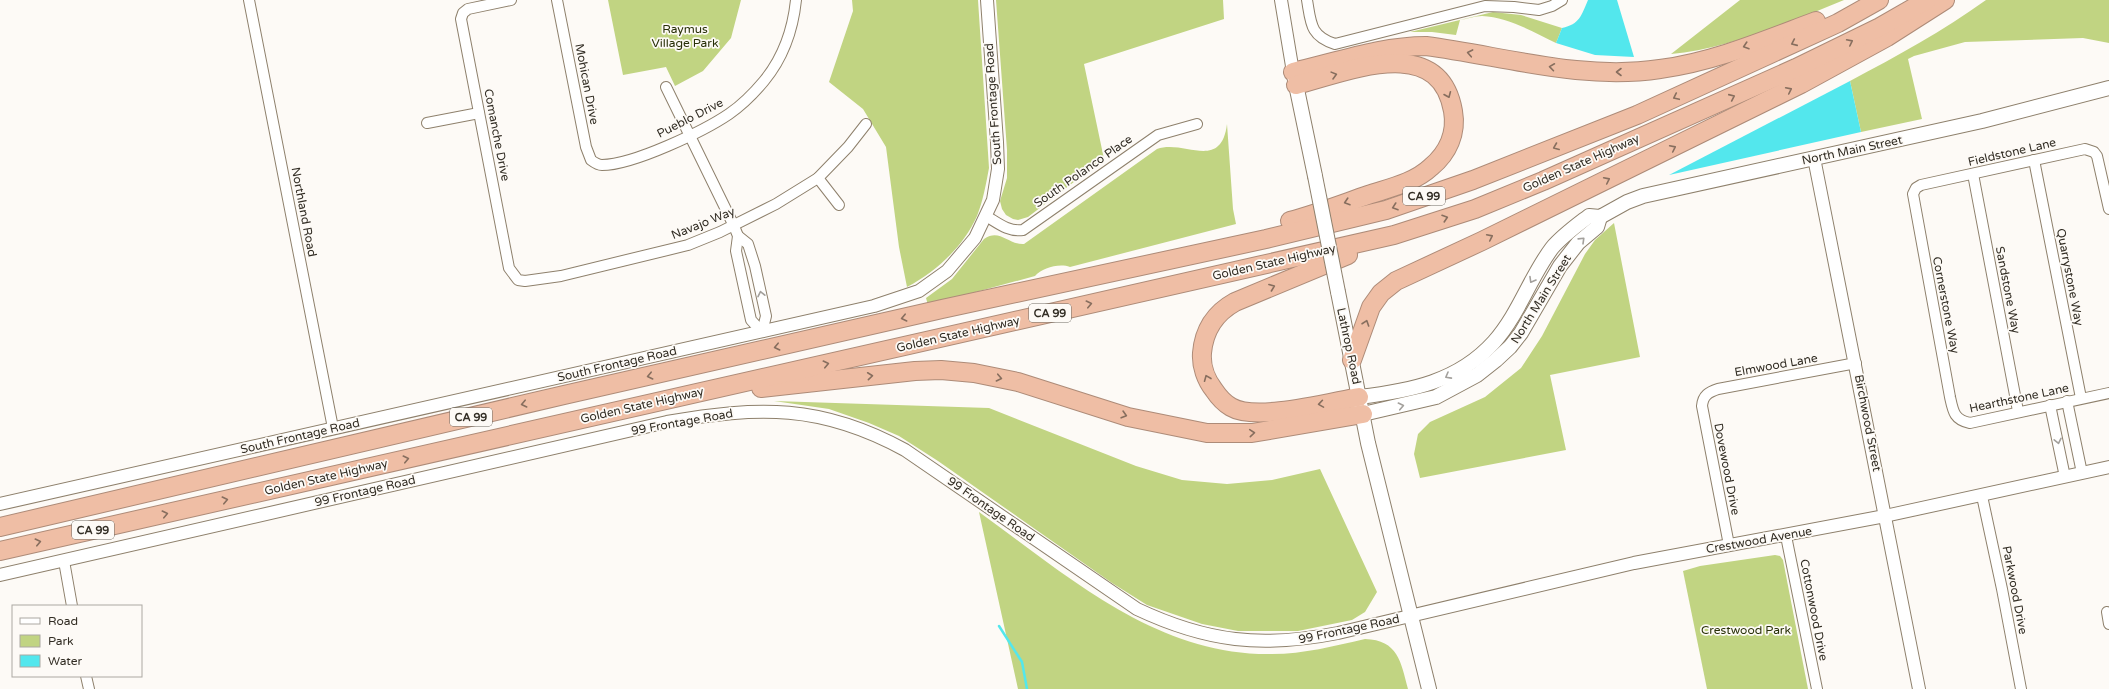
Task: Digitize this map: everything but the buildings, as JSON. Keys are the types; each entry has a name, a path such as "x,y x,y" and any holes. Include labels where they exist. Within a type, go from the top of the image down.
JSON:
{"highway":[{"path":"1295,79 1387,49 1406,46 1426,46 1554,68 1619,72 1659,70 1684,65 1727,52 1875,0"},
{"name":"Golden State Highway","path":"0,527 942,309 1266,239 1386,210 1473,180 1637,115 1838,23 1879,0"},
{"name":"Golden State Highway","path":"0,551 1394,235 1475,209 1544,181 1802,65 1880,27 1927,0"},
{"path":"1352,360 1370,307 1381,292 1396,281 1482,241 1801,84 1887,37 1945,0"},
{"path":"942,309 1296,219 1404,183 1421,176 1441,157 1447,148 1454,130 1453,110 1448,93 1431,71 1414,64 1389,63 1295,79"},
{"path":"1361,406 1263,413 1249,413 1230,407 1210,385 1203,365 1203,346 1211,324 1223,309 1312,272 1394,235"},
{"path":"706,391 771,388 898,373 941,370 974,373 1018,382 1128,417 1206,433 1252,434 1361,406"}],"main road":[{"name":"Lathrop Road","path":"1295,79 1361,406 1429,689"},
{"name":"North Main Street","path":"1361,406 1436,397 1477,375 1510,347 1521,333 1560,266 1578,244 1597,227 1600,217 1622,204 1643,196 1982,121 2109,89"}],"street":[{"name":"Northland Road","path":"249,0 333,428"},
{"name":"Comanche Drive","path":"512,0 468,9 463,14 461,19 509,268 518,280"},
{"name":"Mohican Drive","path":"557,0 586,147 591,160 602,165"},
{"name":"Pueblo Drive","path":"602,165 646,154 727,116 740,106 764,80 780,56 788,37 796,0"},
{"name":"South Frontage Road","path":"0,504 762,332 891,302 919,291 947,271 975,238 993,200 998,169 987,0"},
{"name":"Lathrop Road","path":"1280,0 1295,79"},
{"path":"1307,0 1311,23 1316,33 1320,38 1335,44 1485,6 1539,10 1552,6 1562,0"},
{"path":"666,87 738,236 736,251 751,320 762,332"},
{"path":"428,123 479,113"},
{"name":"Navajo Way","path":"518,280 525,281 561,276 688,245 734,226 776,204 818,178 848,147 866,124"},
{"name":"South Polanco Place","path":"986,216 1008,229 1015,231 1023,230 1158,135 1197,124"},
{"name":"Fieldstone Lane","path":"1916,217 1913,194 1916,188 2080,150 2090,150 2097,156 2108,204"},
{"name":"Birchwood Street","path":"1814,158 1856,363 1919,689"},
{"name":"Quarrystone Way","path":"2034,160 2081,398"},
{"name":"Sandstone Way","path":"1973,174 2018,411"},
{"path":"818,178 840,205"},
{"name":"Cornerstone Way","path":"1916,217 1950,397"},
{"path":"738,236 748,244 755,266 766,316 762,332"},
{"name":"Elmwood Lane","path":"1704,398 1708,393 1718,389 1856,363"},
{"name":"Hearthstone Lane","path":"1950,397 1956,417 1961,421 1970,423 2018,411 2109,393"},
{"name":"Dovewood Drive","path":"1704,398 1702,406 1729,545"},
{"path":"2067,401 2082,473"},
{"path":"2050,405 2066,477"},
{"name":"99 Frontage Road","path":"0,575 667,422 719,413 775,411 825,418 863,429 888,440 938,471 1110,592 1137,609 1173,625 1232,640 1266,642 1318,637 1411,616"},
{"name":"Crestwood Avenue","path":"1411,616 1634,563 1786,536 1886,516 2109,467"},
{"name":"Parkwood Drive","path":"1982,496 2021,689"},
{"name":"Cottonwood Drive","path":"1786,536 1817,689"},
{"path":"64,561 72,605"},
{"path":"2107,612 2109,624"},
{"path":"86,677 89,689"}],"green space":[{"name":"Raymus Village Park","path":"608,0 741,0 731,38 703,71 675,86 666,67 623,75"},
{"path":"852,0 978,0 989,168 983,198 977,216 957,248 929,274 907,287 899,247 886,147 863,109 829,82 853,11"},
{"path":"996,0 1223,0 1224,19 1084,64 1104,159 1028,217 1018,220 1006,215 1002,209 1000,201 1007,178 1007,150"},
{"path":"1740,0 1844,0 1737,41 1715,47 1671,54"},
{"path":"1986,0 2109,0 2109,43 2083,38 1965,42 1914,56 1908,59 1922,119 1861,132 1850,81 1936,33"},
{"path":"1493,12 1521,15 1562,28 1556,43 1511,22 1482,16 1460,20 1456,35 1432,32 1410,32"},
{"path":"1227,124 1233,209 1236,224 1070,267 1051,267 1035,276 928,305 926,298 952,279 984,239 995,235 1018,244 1024,244 1157,149 1168,147 1200,151 1217,147 1223,138"},
{"path":"1614,223 1640,357 1550,375 1566,450 1420,478 1414,454 1418,434 1430,422 1485,397 1521,368 1542,336 1585,254 1595,240"},
{"path":"774,401 989,408 1136,466 1182,480 1227,484 1272,480 1320,469 1377,592 1365,612 1352,620 1298,631 1238,631 1202,624 1147,605 1112,583 938,461 899,436 869,423 829,409"},
{"path":"979,512 1080,585 1115,607 1152,627 1190,642 1230,651 1272,654 1307,651 1365,639 1376,640 1385,643 1396,654 1403,670 1408,689 1018,689"},
{"name":"Crestwood Park","path":"1775,555 1780,556 1783,560 1808,689 1707,689 1683,571 1700,566"}],"water":[{"path":"1588,0 1617,0 1634,57 1595,55 1556,43 1562,28 1576,22"},
{"path":"1850,81 1861,132 1669,175"}],"waterway":[{"path":"999,626 1022,662 1027,689"}]}
